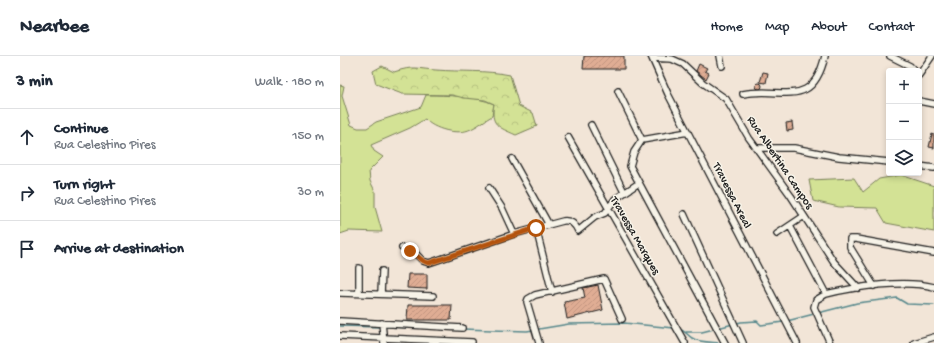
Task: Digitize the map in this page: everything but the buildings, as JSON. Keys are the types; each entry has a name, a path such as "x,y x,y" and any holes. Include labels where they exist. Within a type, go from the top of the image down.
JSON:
{"street":[{"path":"720,56 722,66"},
{"path":"743,94 760,92 778,94 803,91 813,84 818,77 825,56"},
{"path":"890,56 912,68"},
{"path":"922,71 932,56"},
{"name":"Travessa Areal","path":"652,57 668,94 797,343"},
{"name":"Rua Albertina Campos","path":"652,57 678,61 703,83 720,93 732,107 757,148 834,262 858,288"},
{"path":"618,92 642,140"},
{"path":"922,102 934,104"},
{"path":"591,125 624,192"},
{"path":"688,132 642,140 638,144 630,166 725,343"},
{"name":"Travessa Marques","path":"568,137 685,343"},
{"path":"757,148 794,148 839,156 886,162"},
{"path":"512,159 549,225"},
{"path":"922,166 934,168"},
{"path":"402,248 415,253 423,261 429,263 514,234 568,220 576,226 578,231 608,209 615,199 639,183"},
{"path":"488,188 502,208 514,234"},
{"path":"684,214 743,343"},
{"path":"777,234 804,216"},
{"path":"790,226 826,294"},
{"path":"536,228 552,292"},
{"path":"874,286 850,247 850,239 934,253"},
{"path":"359,293 360,268"},
{"path":"381,294 382,271"},
{"path":"539,343 527,302 528,299 535,295 604,279 622,319"},
{"path":"830,343 814,311 816,300 826,294 874,286 919,284 934,287"},
{"path":"340,293 433,296"},
{"path":"340,321 383,325 462,328"},
{"path":"383,325 384,338"},
{"path":"340,336 472,342"},
{"path":"914,343 934,337"}],"green space":[{"path":"382,66 394,72 415,68 445,71 492,72 510,75 519,106 533,113 537,126 516,135 504,130 494,121 494,104 485,100 452,95 402,94 376,84 373,71"},
{"path":"340,85 344,86 342,96 351,125 358,128 367,128 376,122 421,107 426,95 479,99 494,104 492,116 466,131 453,132 446,130 434,126 425,119 410,128 371,145 374,151 383,157 369,171 370,181 375,191 375,207 382,232 349,231 340,234"},
{"path":"904,176 934,186 934,232 886,223 877,208 839,207 813,201 809,180 854,178 863,192 879,179"}],"waterway":[{"path":"818,313 857,303 897,298 907,304 934,305"},
{"path":"787,321 814,314"},
{"path":"686,332 702,332 741,322 757,321 761,325 783,322"},
{"path":"462,329 527,331 569,324 624,323 674,328"},
{"path":"340,326 381,327"},
{"path":"384,327 413,328"},
{"path":"679,329 695,340 721,343"}],"route":[{"path":"410,251 418,255 420,259 426,263 429,263 536,228"}]}
